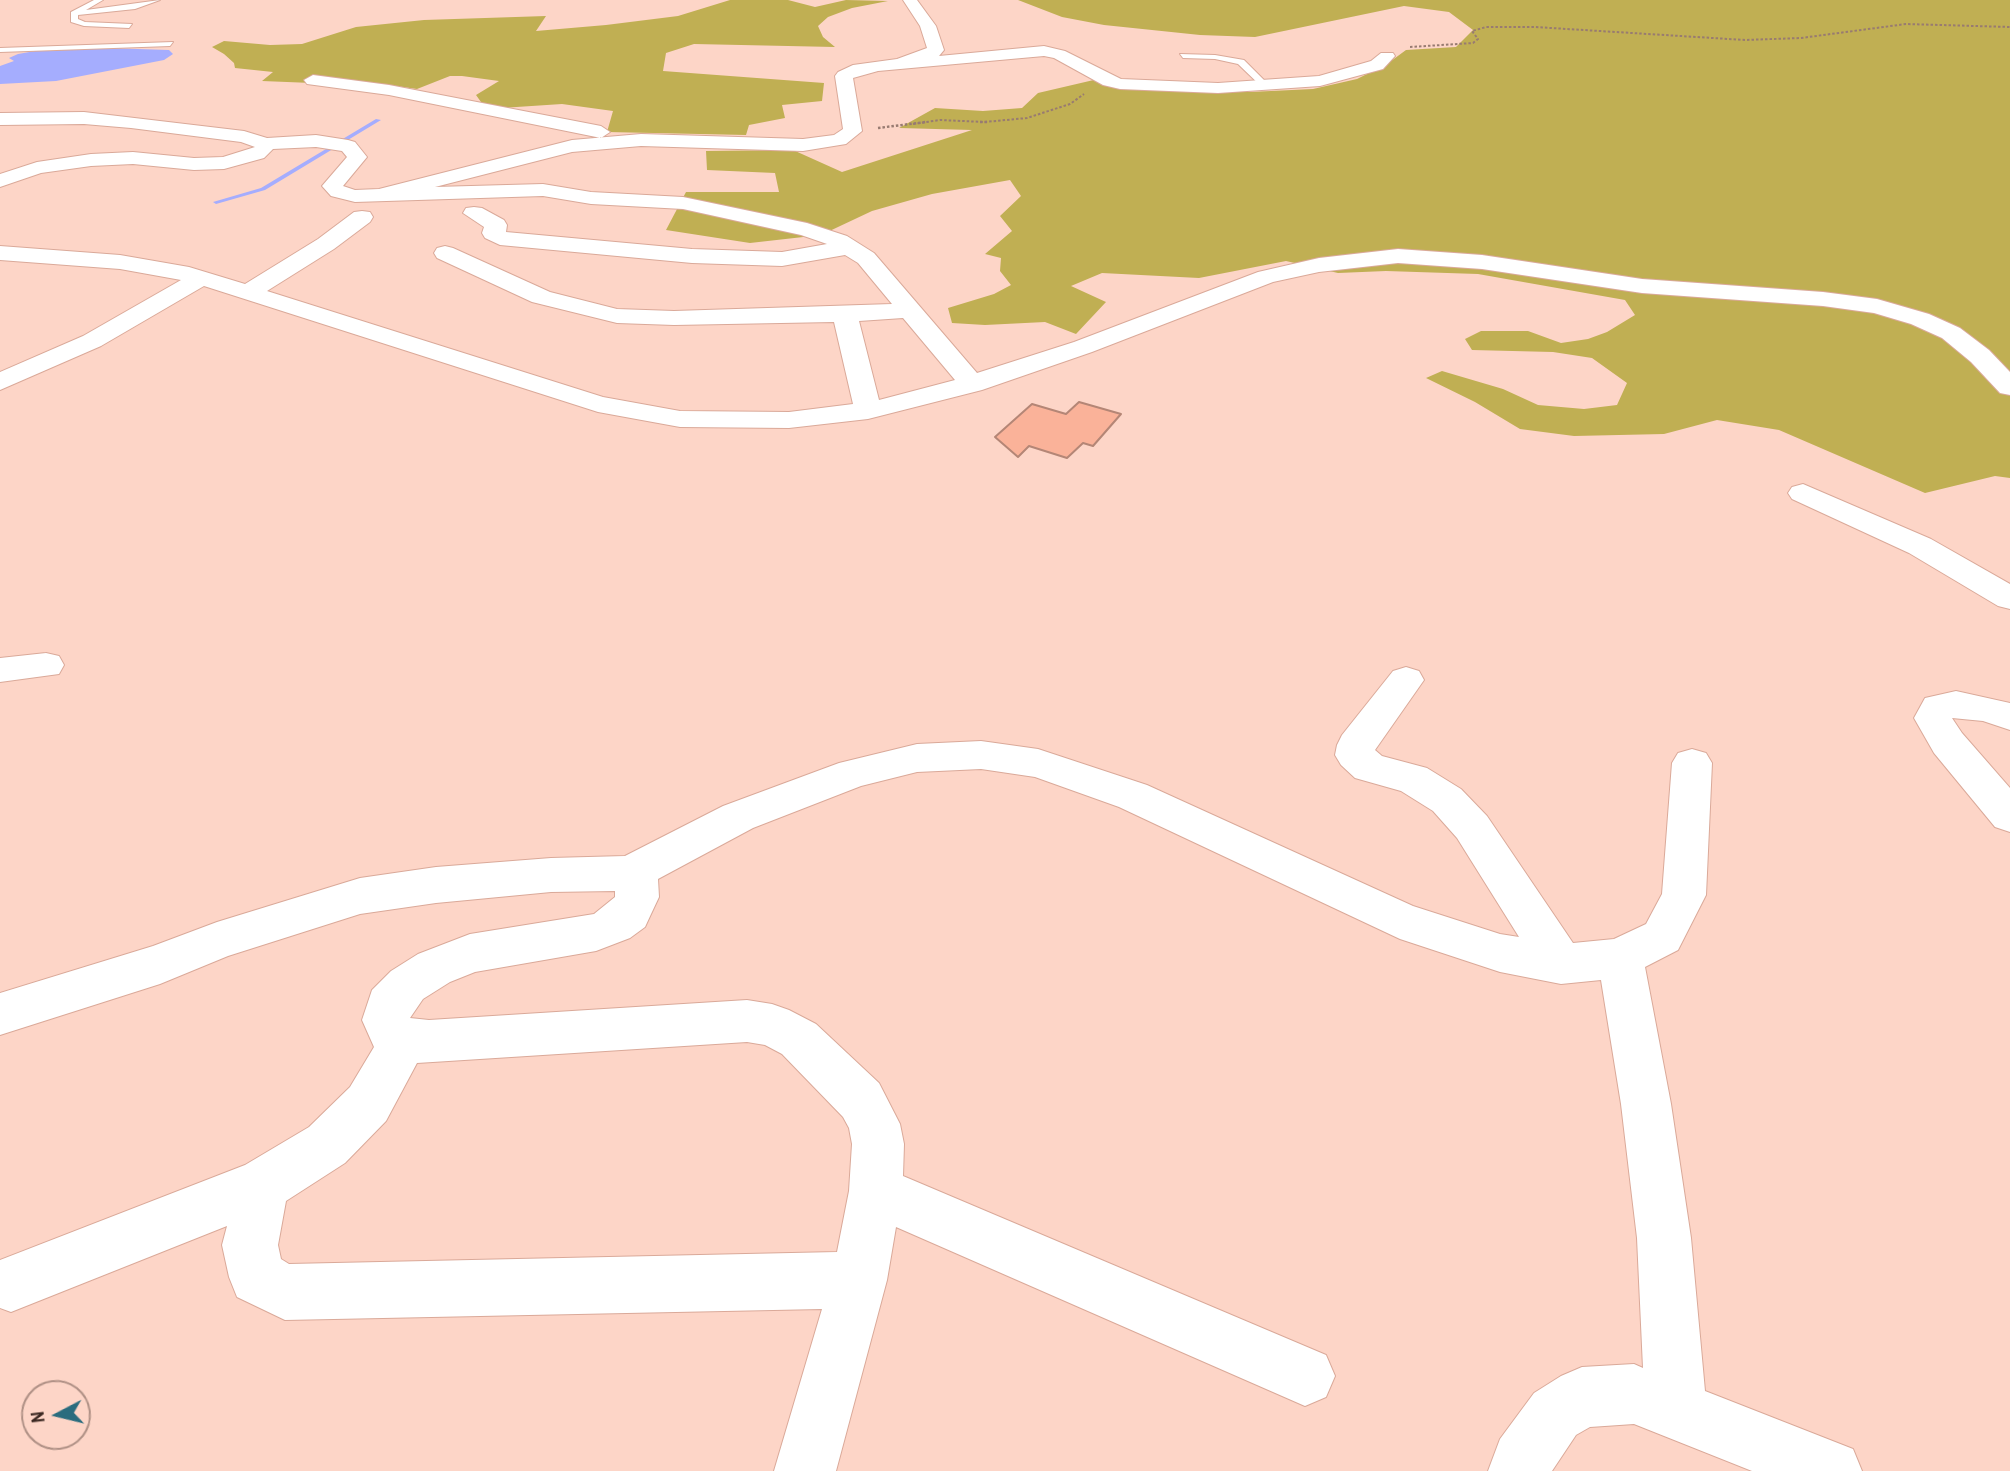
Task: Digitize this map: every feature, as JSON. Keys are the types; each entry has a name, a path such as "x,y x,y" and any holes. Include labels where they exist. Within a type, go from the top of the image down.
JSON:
{"street":[{"path":"850,135 852,123 843,83 844,76 859,69 927,56 936,50 928,26 910,0"},
{"path":"896,63 1044,51 1063,56 1109,80 1128,85 1267,87 1339,78 1377,65 1387,56"},
{"path":"313,80 390,90 641,140"},
{"path":"0,119 84,118 244,137 266,144 316,141 341,144 357,157 353,165 332,186 334,190 367,207 530,189 590,198 683,203 807,230 850,247 866,258 972,384"},
{"path":"249,292 326,244 367,207 414,188 545,151 641,140 803,145 839,140 874,130"},
{"path":"0,181 37,168 91,160 133,158 194,164 224,163 257,154 263,151 266,144"},
{"path":"474,213 496,225 493,233 500,238 692,256 760,259 816,255 850,247"},
{"path":"506,281 570,244"},
{"path":"0,253 120,262 195,276 598,404 680,419 734,421 825,418 869,411 972,384 1083,347 1266,277 1319,265 1398,256 1482,262 1642,286 1823,299 1877,306 1920,319 1951,333 1980,356 2010,387"},
{"path":"445,253 541,296 617,316 737,317 910,310"},
{"path":"737,317 760,259"},
{"path":"0,357 35,349 70,336 195,276"},
{"path":"0,382 92,341 195,276"},
{"path":"845,314 869,411"},
{"path":"1803,493 1920,546 2010,598"},
{"path":"0,670 46,665"},
{"path":"1406,680 1356,745 1355,755 1368,768 1413,779 1447,800 1472,827 1561,964"},
{"path":"2010,717 1988,709 1956,704 1938,707 1933,718 1948,743 2010,816"},
{"path":"0,1014 160,964 217,941 360,895 436,885 564,874 632,873 737,817 853,773 917,758 981,755 1038,763 1133,796 1399,920 1500,953 1561,964 1620,958 1662,937 1684,895 1692,763"},
{"path":"632,873 638,881 637,897 629,914 614,925 596,932 470,953 434,968 407,985 389,1005 386,1020 390,1031 404,1041 429,1042 747,1021 772,1025 799,1039 861,1100 874,1124 878,1144 876,1191 859,1280 805,1471"},
{"path":"1620,958 1646,1104 1664,1238 1676,1411"},
{"path":"11,1284 262,1185 327,1145 368,1104 404,1041"},
{"path":"262,1185 250,1245 257,1278 285,1292 859,1280"},
{"path":"876,1191 1305,1376"},
{"path":"1519,1471 1522,1461 1555,1414 1582,1397 1634,1394 1831,1471"}],"lane":[{"path":"74,13 99,0"},
{"path":"74,13 135,7 156,0"},
{"path":"74,13 74,20 84,24 129,26"},
{"path":"0,50 170,44"},
{"path":"1183,57 1215,57 1241,62 1267,87"}],"path":[{"path":"1387,56 1395,50 1412,47 1478,41 1472,31 1486,27 1535,27 1745,40 1801,38 1906,24 1972,23 2010,27"},
{"path":"874,130 886,125 928,121 985,122 1027,118 1070,104 1109,80"}],"shaded area":[{"path":"730,0 788,0 815,7 846,0 888,1 852,8 828,17 818,26 823,37 835,47 694,44 666,53 663,71 824,83 822,101 782,105 785,118 749,125 746,135 607,132 613,111 562,104 486,109 476,95 499,81 462,76 450,76 417,89 368,82 337,84 262,81 273,72 235,68 234,63 212,47 224,41 270,45 302,44 356,27 424,20 546,16 536,31 606,25 678,16"},
{"path":"1018,0 2010,0 2010,478 1995,476 1925,493 1779,430 1717,420 1664,434 1574,436 1520,429 1475,402 1426,378 1442,371 1503,389 1538,405 1584,409 1617,405 1627,383 1592,358 1553,352 1472,350 1465,339 1481,331 1528,331 1561,343 1588,339 1607,332 1635,315 1625,300 1478,274 1386,271 1338,273 1286,261 1199,278 1102,273 1071,286 1106,302 1076,334 1045,322 985,325 952,323 948,308 994,294 1011,285 1000,271 1001,258 985,254 1012,231 1000,216 1021,196 1010,180 932,194 872,211 821,235 750,243 666,230 686,192 779,192 775,173 707,170 706,151 793,150 842,172 972,130 899,128 935,108 983,111 1022,108 1038,93 1098,79 1137,89 1250,92 1313,89 1357,79 1387,64 1406,50 1456,47 1473,30 1449,12 1404,6 1255,37 1200,35 1104,25 1062,17"}],"water":[{"path":"41,50 169,50 173,54 164,60 56,81 0,84 0,66 14,61 9,58 18,54"}],"building":[{"path":"1079,402 1121,414 1093,446 1083,443 1067,458 1029,446 1018,457 995,437 1032,404 1066,414"}],"waterway":[{"path":"216,202 263,189 378,120"}]}
